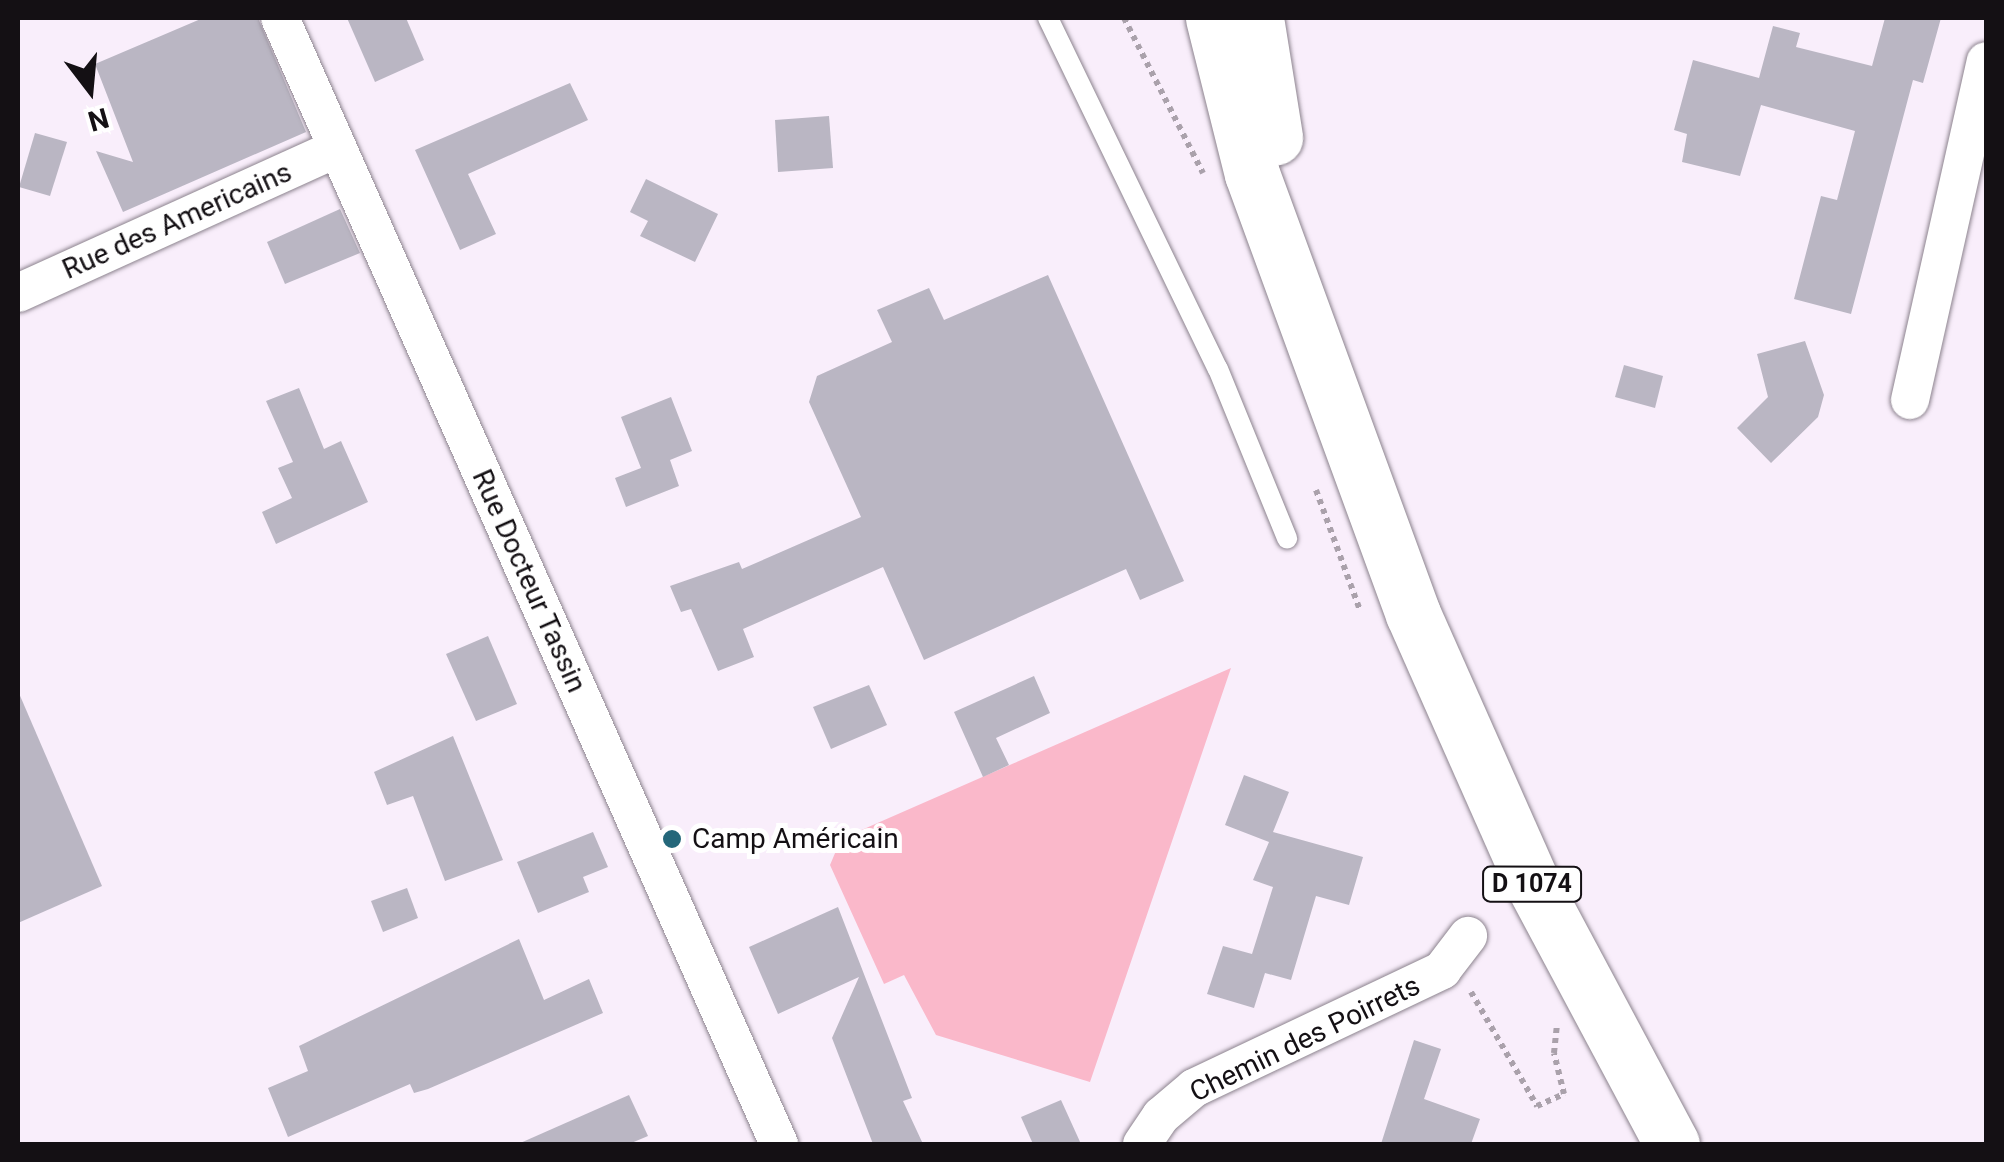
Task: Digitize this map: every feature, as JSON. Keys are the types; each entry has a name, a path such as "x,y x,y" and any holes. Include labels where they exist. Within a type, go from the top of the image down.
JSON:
{"main road":[{"name":"D 1074","path":"1213,18 1252,174 1299,293 1420,632 1532,882 1672,1144"},
{"name":"D 1074","path":"1256,18 1299,293"}],"street":[{"name":"Rue Docteur Tassin","path":"280,18 779,1144"},
{"path":"1910,400 1986,61"},
{"name":"Rue des Americains","path":"18,293 336,150"},
{"name":"Chemin des Poirrets","path":"1142,1144 1160,1116 1194,1088 1394,997 1462,948"}],"lane":[{"path":"1048,18 1218,369 1287,538"}],"path":[{"path":"1124,18 1213,192"},
{"path":"1462,948 1537,1106 1564,1094 1554,1053 1558,1019"}],"shaded area":[{"path":"1231,668 1090,1082 936,1035 904,975 884,984 830,865 841,839"}],"building":[{"path":"203,18 258,18 306,132 123,212 96,151 133,162 95,64"},
{"path":"347,18 406,18 424,60 375,82"},
{"path":"1885,18 1941,18 1923,83 1913,80 1851,314 1794,299 1821,196 1837,200 1855,131 1761,105 1740,176 1682,162 1687,134 1674,130 1693,60 1759,78 1773,26 1800,33 1796,47 1872,66"},
{"path":"570,83 588,120 468,174 496,234 460,250 415,150"},
{"path":"829,116 833,168 778,172 775,120"},
{"path":"35,133 67,142 50,196 19,187"},
{"path":"646,179 718,214 695,262 640,236 648,221 630,212"},
{"path":"340,209 360,253 285,284 267,242"},
{"path":"1048,275 1184,581 1140,600 1126,569 924,660 883,567 743,629 754,657 718,671 691,609 681,612 670,586 739,562 742,569 861,517 809,402 817,376 892,342 877,310 929,288 944,320"},
{"path":"1805,341 1824,395 1818,417 1771,463 1737,428 1768,397 1757,354"},
{"path":"1624,365 1663,376 1655,408 1615,397"},
{"path":"299,388 324,449 341,441 368,502 276,544 262,512 292,498 278,468 293,462 266,401"},
{"path":"671,397 692,451 670,460 679,486 626,507 615,478 641,468 621,417"},
{"path":"488,636 517,704 476,721 446,654"},
{"path":"1034,676 1050,713 996,738 1009,765 983,777 954,712"},
{"path":"869,685 887,725 831,749 813,707"},
{"path":"18,691 102,886 18,923"},
{"path":"453,736 503,860 445,881 413,796 387,805 374,772"},
{"path":"1244,775 1289,792 1273,832 1363,857 1349,905 1316,896 1291,980 1265,973 1254,1008 1207,994 1223,946 1252,954 1273,887 1253,880 1269,842 1225,825"},
{"path":"593,832 608,867 583,877 589,892 538,913 517,862"},
{"path":"407,888 418,918 383,932 371,901"},
{"path":"838,907 912,1098 903,1101 923,1144 873,1144 832,1038 859,977 778,1014 749,947"},
{"path":"519,939 544,1000 589,979 603,1013 428,1089 414,1093 410,1084 288,1137 268,1088 308,1071 299,1046"},
{"path":"1414,1040 1441,1049 1424,1099 1480,1119 1471,1144 1381,1144"},
{"path":"629,1095 648,1136 629,1144 518,1144"},
{"path":"1061,1100 1081,1144 1033,1144 1021,1117"}],"place":[{"name":"Camp Américain","path":"672,839"}]}
